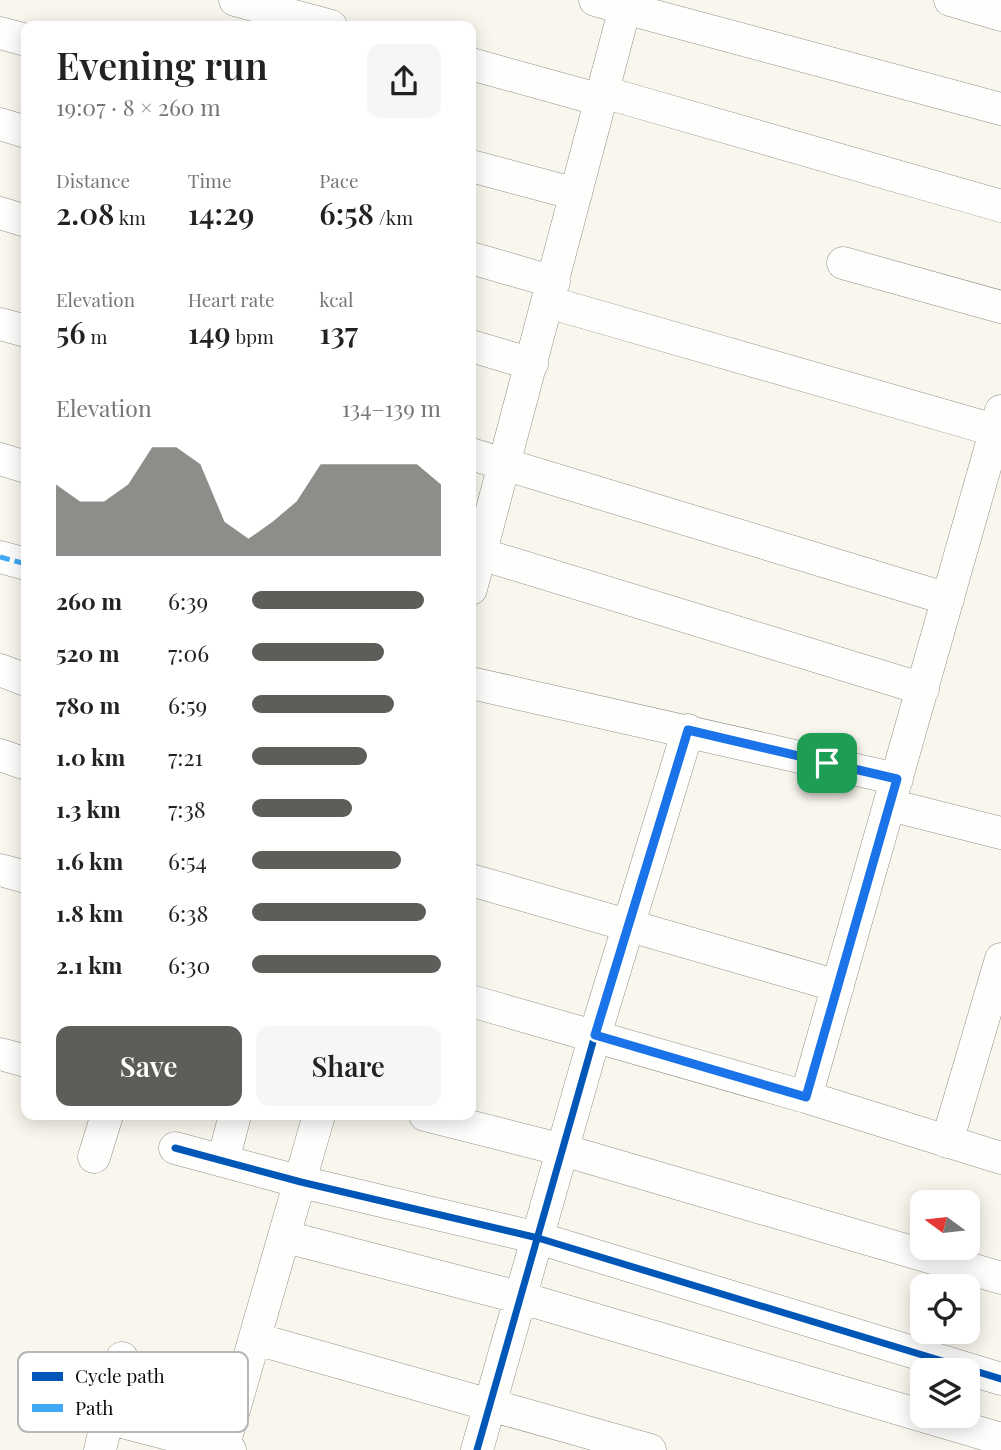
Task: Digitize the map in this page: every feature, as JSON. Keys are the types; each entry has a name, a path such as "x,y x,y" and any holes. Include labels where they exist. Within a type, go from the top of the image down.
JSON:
{"street":[{"path":"234,0 312,21"},
{"path":"594,0 626,4 1001,109"},
{"path":"950,0 1001,15"},
{"path":"626,4 505,463 476,552 923,689"},
{"path":"0,33 21,39"},
{"path":"476,65 602,96 1001,206"},
{"path":"0,124 21,130"},
{"path":"476,167 576,194"},
{"path":"0,213 21,219"},
{"path":"476,260 551,292 999,424 806,1097"},
{"path":"844,263 1001,307"},
{"path":"0,324 21,330"},
{"path":"476,347 532,364"},
{"path":"476,455 948,598"},
{"path":"0,459 21,465"},
{"path":"0,557 21,563"},
{"path":"0,670 21,678"},
{"path":"476,684 688,730 893,792 1001,831"},
{"path":"477,1450 595,1035 688,730"},
{"path":"0,755 21,762"},
{"path":"0,870 21,876"},
{"path":"476,881 838,986"},
{"path":"947,1142 1001,959"},
{"path":"476,1002 806,1097 1001,1158"},
{"path":"0,1054 21,1060"},
{"path":"94,1157 105,1120"},
{"path":"223,1161 235,1120"},
{"path":"248,1369 318,1120"},
{"path":"445,1120 563,1150 1001,1278"},
{"path":"174,1148 301,1182 538,1238 1001,1379"},
{"path":"286,1237 522,1298 1001,1440"},
{"path":"256,1339 492,1403 650,1450"},
{"path":"100,1450 104,1432"},
{"path":"161,1432 227,1449 231,1432"}],"marked path":[{"path":"0,557 21,563"}],"cycle path":[{"path":"477,1450 595,1035 688,730"},
{"path":"175,1148 301,1182 538,1238 1001,1379"}],"route":[{"path":"688,730 827,763 897,779 806,1097 595,1035 688,730"}]}
